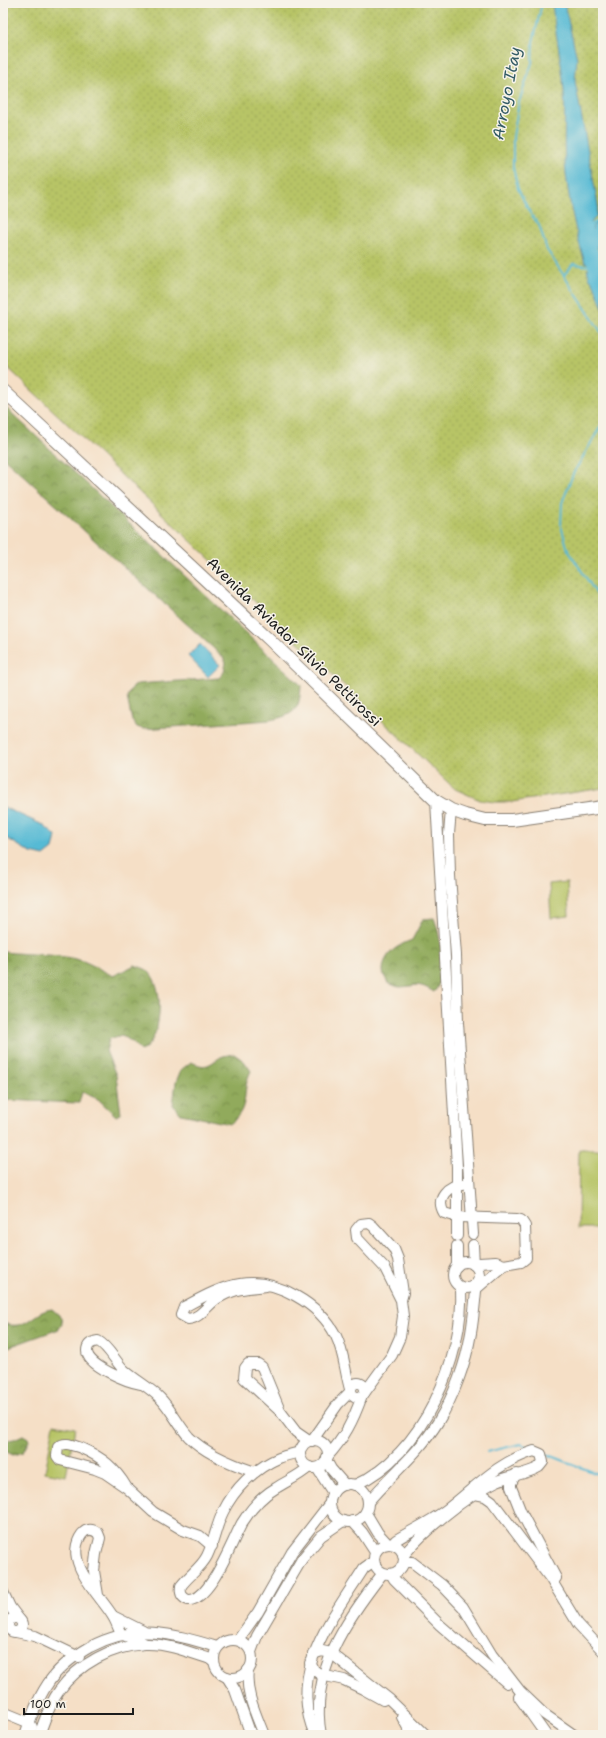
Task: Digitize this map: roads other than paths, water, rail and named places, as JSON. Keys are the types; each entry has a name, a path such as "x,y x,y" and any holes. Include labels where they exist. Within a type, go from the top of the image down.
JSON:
{"main road":[{"name":"Avenida Aviador Silvio Pettirossi","path":"3,391 270,640 436,801 450,810 485,820 512,820 603,808"}],"street":[{"path":"436,801 456,1058 473,1234"},
{"path":"450,810 450,869 456,955 457,1236"},
{"path":"461,1287 468,1288 476,1286 504,1265 521,1262 527,1256 523,1222 517,1219 472,1216 458,1217 444,1213 440,1207 440,1201 452,1186 469,1183"},
{"path":"333,1493 313,1468 301,1460 306,1446 338,1404 379,1372 392,1355 400,1337 403,1316 401,1300 402,1282 398,1259 394,1249 373,1226 369,1223 361,1224 356,1230 358,1238 385,1268 401,1300"},
{"path":"368,1502 414,1454 438,1422 457,1383 471,1334 476,1286 479,1275 475,1267 473,1245"},
{"path":"238,1640 258,1612 292,1552 330,1503 333,1493 338,1488 368,1479 393,1459 416,1431 435,1401 445,1379 459,1332 462,1306 461,1287 454,1279 453,1272 457,1266 457,1246"},
{"path":"457,1266 467,1262 475,1267"},
{"path":"475,1267 480,1263 496,1262 504,1265"},
{"path":"264,1735 249,1693 247,1679 248,1670 252,1662 251,1652 257,1636 302,1559 321,1536 347,1521 360,1518 366,1513 368,1502 363,1490 350,1485 331,1469 327,1458 324,1445 318,1441 280,1457 255,1472 235,1492 223,1512 212,1546 202,1564 181,1586 181,1595 188,1600 196,1599 207,1587 227,1556 242,1523 261,1499 274,1489 313,1468 327,1458 341,1441 350,1426 357,1389 346,1374 336,1337 327,1321 302,1299 289,1292 266,1286 250,1286 217,1298 196,1318 188,1319 181,1315 184,1307 220,1289 251,1282 261,1283 266,1286"},
{"path":"141,1384 110,1373 93,1361 88,1354 87,1348 89,1344 98,1341 103,1343 116,1361 167,1405 189,1437 197,1444 208,1452 239,1467 255,1472"},
{"path":"280,1410 262,1367 258,1364 248,1364 245,1368 244,1378 280,1410 306,1446"},
{"path":"127,1488 95,1469 60,1460 57,1456 58,1447 62,1444 68,1443 99,1456 107,1462 127,1488 153,1512 183,1530 200,1536 212,1546"},
{"path":"315,1735 307,1709 306,1688 312,1658 323,1634 364,1568 383,1545 390,1544 445,1511 491,1472 507,1461 534,1451 541,1454 543,1462 539,1467 496,1482 475,1494 429,1530 412,1545 403,1559 399,1570 387,1573 358,1605 341,1632 331,1653 324,1676 320,1697 319,1719 321,1735"},
{"path":"239,1467 246,1481"},
{"path":"516,1474 511,1483 511,1487 521,1512 561,1587 586,1625 603,1644"},
{"path":"475,1494 484,1496 492,1501 550,1578 578,1624 603,1651"},
{"path":"330,1503 335,1516 347,1521 362,1532 375,1556 378,1569 387,1573 394,1579 440,1625 504,1680 546,1735"},
{"path":"366,1513 378,1533 390,1544 400,1549 403,1559"},
{"path":"98,1595 94,1562 100,1538 98,1533 93,1530 87,1530 82,1534 79,1541 77,1557 83,1574 98,1595 113,1616 121,1634 146,1644 188,1651 213,1660"},
{"path":"200,1536 215,1533"},
{"path":"403,1559 412,1562 442,1585 464,1607 492,1654 520,1691 544,1714 574,1735"},
{"path":"3,1592 10,1607 11,1626 75,1656 81,1658 99,1656 146,1644"},
{"path":"113,1616 144,1631"},
{"path":"25,1735 41,1695 48,1683 75,1656 108,1638 121,1634 144,1631 165,1633 217,1647"},
{"path":"248,1670 241,1676 227,1677 219,1673 213,1660 217,1647 229,1640 238,1640 246,1644 251,1652"},
{"path":"312,1658 322,1651 331,1653 390,1700 426,1735"},
{"path":"39,1735 50,1706 66,1681 99,1656"},
{"path":"312,1658 314,1670 324,1676 344,1680 384,1701 401,1716 412,1735"},
{"path":"227,1677 235,1690 251,1735"},
{"path":"30,1723 50,1706"},
{"path":"3,1712 30,1723 34,1735"}],"water":[{"path":"552,3 564,3 577,58 575,81 598,205 596,217 588,226 586,244 599,258 596,265 585,263 570,202 564,155 565,100"},
{"path":"597,223 603,249 603,256 591,238 593,225"},
{"path":"603,262 603,309 587,269 599,269"},
{"path":"200,644 220,665 208,677 188,656"},
{"path":"3,807 43,825 56,836 53,849 44,856 31,853 3,836"}],"waterway":[{"name":"Arroyo Itay","path":"542,3 533,42 532,63 519,102 513,137 513,167 518,189 530,213 539,225 547,250 603,335"},
{"name":"Arroyo Itay","path":"582,215 595,267 603,284"},
{"path":"564,275 573,264 597,267 603,258 589,242 592,224 603,219"},
{"name":"Arroyo Itay","path":"603,422 573,474 562,503 561,526 568,550 603,604"},
{"path":"487,1452 521,1444 530,1448"},
{"path":"544,1453 603,1476"}]}
